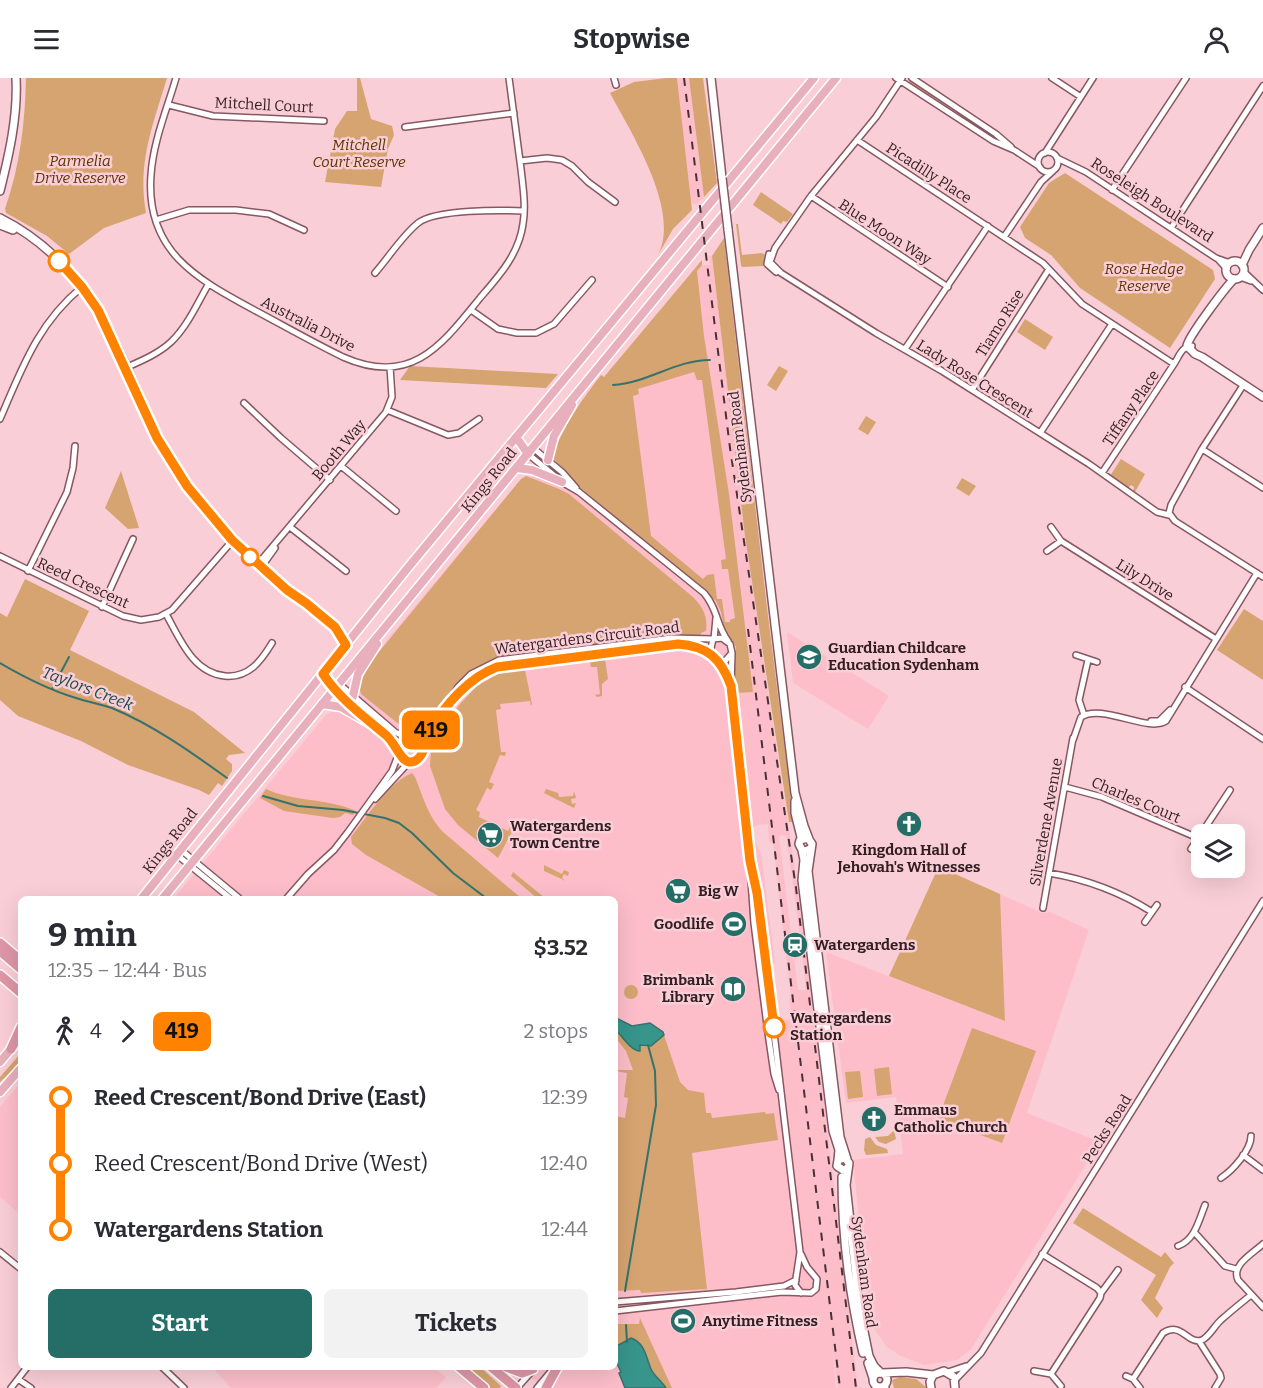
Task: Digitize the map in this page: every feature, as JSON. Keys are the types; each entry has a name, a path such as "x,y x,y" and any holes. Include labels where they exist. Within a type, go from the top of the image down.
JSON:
{"highway":[{"path":"0,943 18,958"},
{"path":"0,951 18,966"},
{"path":"0,975 18,990"},
{"path":"11,1049 18,1034"},
{"path":"463,1370 484,1388"},
{"path":"495,1370 516,1388"},
{"path":"514,1370 522,1373 530,1370"},
{"path":"546,1388 555,1370"}],"main road":[{"name":"Kings Road","path":"143,896 355,633 814,78"},
{"name":"Kings Road","path":"164,896 836,78"},
{"path":"548,460 554,436 583,386"},
{"path":"516,437 530,451"},
{"path":"517,468 532,470 562,482"},
{"path":"353,696 358,674 386,627"},
{"path":"323,674 336,686"},
{"path":"322,704 348,710 374,726"},
{"path":"0,1062 18,1041"},
{"path":"1,1090 18,1071"}],"street":[{"path":"0,191 13,128 16,78"},
{"name":"Australia Drive","path":"176,78 151,167 150,194 156,220 165,241 180,262 208,285 343,357 366,365 390,367 415,361 445,341 502,272 515,252 521,236 524,211 509,78"},
{"path":"614,78 616,86"},
{"name":"Sydenham Road","path":"710,78 795,793 795,813 801,831 800,840"},
{"path":"912,78 996,134 1014,150"},
{"path":"1052,78 1081,97"},
{"path":"1041,182 1043,155 1093,78"},
{"path":"1112,190 1186,78"},
{"path":"900,79 993,141 1028,158 1047,172 1054,170"},
{"name":"Lady Rose Crescent","path":"900,79 876,117 811,196 775,248 770,262 781,273 1040,433 1159,513 1169,513 1175,521 1263,577"},
{"path":"1171,228 1263,86"},
{"name":"Mitchell Court","path":"169,105 213,116 324,121"},
{"path":"405,127 514,113"},
{"name":"Picadilly Place","path":"857,140 1043,263 1082,304 1174,364"},
{"path":"1004,237 1041,182 1058,164 1052,142"},
{"path":"1028,158 1043,155 1056,157"},
{"name":"Roseleigh Boulevard","path":"1056,157 1086,172 1263,290"},
{"path":"520,161 547,158 562,160 615,202"},
{"name":"Roseleigh Boulevard","path":"1054,170 1072,165"},
{"name":"Blue Moon Way","path":"811,196 948,287"},
{"path":"156,220 189,210 236,210 269,214 304,230"},
{"path":"375,273 413,228 423,220 480,211 524,211"},
{"path":"0,218 51,253 82,287 104,320 157,438 175,469 208,514 232,540 287,590 335,627 346,645"},
{"path":"0,225 24,234"},
{"path":"905,349 988,226"},
{"path":"1263,228 1196,332 1189,347 1263,397"},
{"name":"Tiamo Rise","path":"972,390 1049,269"},
{"path":"471,310 498,329 517,333 536,333 554,324 592,280"},
{"path":"125,368 153,355 172,341 185,325 208,285"},
{"path":"0,418 29,353 42,331 62,305 82,287"},
{"path":"1040,433 1112,324"},
{"name":"Tiffany Place","path":"1102,473 1179,356 1189,347"},
{"path":"390,367 392,392 387,410 448,435 459,433 479,419"},
{"path":"1169,513 1202,449 1243,383"},
{"path":"244,403 330,480"},
{"name":"Booth Way","path":"260,565 387,410"},
{"path":"28,571 67,492 75,446"},
{"path":"1202,449 1263,488"},
{"path":"530,451 548,460 569,479 579,492"},
{"path":"530,451 562,482 579,492 681,577 704,593 713,604 723,634 732,646 731,686 753,908 768,1033 774,1074 779,1090 800,1252 796,1287 801,1293"},
{"path":"341,466 396,511"},
{"path":"290,527 346,572"},
{"name":"Lily Drive","path":"1051,527 1061,541 1216,639"},
{"path":"102,607 133,539"},
{"path":"232,540 179,604 166,614 193,658 206,670 219,675 236,675 247,672 261,660 272,643"},
{"path":"1047,551 1061,541"},
{"name":"Reed Crescent","path":"0,556 123,616 141,620 166,614"},
{"path":"1083,713 1088,710 1137,720 1159,721 1178,699 1257,573"},
{"path":"716,614 710,654 724,670 731,686"},
{"path":"335,627 355,633"},
{"name":"Watergardens Circuit Road","path":"422,752 436,722 458,687 481,667 499,660 672,638 714,639"},
{"path":"714,639 722,638 728,641"},
{"name":"Watergardens Circuit Road","path":"447,706 477,678 491,669 505,665 678,644 696,646 710,654"},
{"path":"718,662 725,661 732,653"},
{"path":"1076,655 1097,662"},
{"name":"Silverdene Avenue","path":"1043,908 1075,721 1083,713 1079,700 1088,660"},
{"path":"336,686 353,696 395,732 421,745 422,752 417,760 409,762 369,804"},
{"path":"336,686 374,726 391,740 402,759 409,762"},
{"path":"1184,688 1263,739"},
{"name":"Watergardens Circuit Road","path":"411,739 436,722"},
{"path":"290,896 348,832 396,764 400,744 411,739"},
{"name":"Charles Court","path":"1065,787 1102,797 1191,835"},
{"path":"1207,824 1230,790"},
{"name":"Sydenham Road","path":"795,793 809,839"},
{"path":"800,840 804,860 802,880 816,963 840,1137 849,1163 848,1168 844,1170 837,1166 839,1150 833,1131 816,963 808,871 812,844 806,838 800,840"},
{"path":"801,850 810,849"},
{"path":"179,853 236,896"},
{"path":"192,863 228,896"},
{"path":"1049,873 1090,883 1152,912"},
{"name":"Pecks Road","path":"948,1372 967,1365 981,1353 1263,901"},
{"path":"1145,922 1158,905"},
{"path":"1221,1178 1243,1155 1251,1136"},
{"path":"1243,1155 1263,1170"},
{"path":"838,1160 847,1159"},
{"name":"Sydenham Road","path":"848,1168 846,1185 850,1249 860,1339 873,1378"},
{"name":"Sydenham Road","path":"839,1169 842,1179 841,1205 867,1349 872,1362 881,1373"},
{"path":"1178,1246 1195,1233 1205,1205"},
{"path":"1195,1233 1225,1266 1236,1269"},
{"path":"1263,1244 1236,1269 1235,1275 1263,1308"},
{"path":"618,1311 782,1292 808,1294 816,1289 817,1279 810,1272 800,1252"},
{"path":"1,1254 18,1267"},
{"path":"1042,1254 1097,1288 1101,1293"},
{"path":"1051,1374 1101,1293 1118,1270"},
{"path":"618,1302 784,1286 803,1272 810,1272"},
{"path":"1199,1341 1251,1295"},
{"path":"1133,1379 1163,1333 1169,1329 1176,1329 1199,1341 1220,1374 1221,1378 1215,1388"},
{"name":"Pecks Road","path":"956,1386 967,1365"},
{"path":"11,1388 25,1370"},
{"path":"165,1370 184,1388"},
{"path":"516,1388 533,1370"},
{"path":"537,1388 553,1370"},
{"path":"900,1372 883,1385 874,1384 873,1378 876,1373 900,1372 933,1375 940,1371 948,1372 956,1386"},
{"path":"1034,1371 1051,1374 1061,1386"},
{"path":"881,1373 885,1376 883,1385"},
{"path":"916,1374 931,1388"},
{"path":"931,1388 930,1382 933,1375"},
{"path":"1126,1376 1133,1379 1140,1388"},
{"path":"18,1379 31,1388"}],"shaded area":[{"path":"677,78 689,78 704,197 695,205 691,202"},
{"name":"Watergardens Town Centre","path":"709,256 712,256 745,536 802,917 858,1388 838,1388 832,1346 836,1388 546,1388 520,1370 618,1370 618,896 176,896 326,715 331,712 340,712 359,690 366,670 386,641 521,479 526,476 532,477 552,450 555,450 564,430 601,375 604,377 702,265 710,265","holes":["768,824 769,842 773,843 791,997 789,998 792,1019 780,1021 761,853 755,841 753,828 757,825","786,835 806,990 798,990 779,836"]},
{"name":"Guardian Childcare Education Sydenham","path":"787,632 889,696 868,729 793,683"},
{"path":"1000,894 1042,913 1050,912 1089,930 1027,1113 1100,1142 971,1349 957,1360 924,1365 899,1355 887,1347 872,1326 853,1160 903,1154 896,1097 846,1103 826,952 1005,1021"},
{"path":"18,1086 18,1212 0,1197 0,1107"},
{"path":"215,1370 437,1370 446,1377 436,1388 231,1388"}],"green space":[{"name":"Parmelia Drive Reserve","path":"26,78 167,78 145,161 146,213 104,228 69,254 47,236 6,213 5,209 21,144"},
{"name":"Mitchell Court Reserve","path":"357,78 360,78 371,119 392,126 394,135 388,149 381,187 325,182 335,129 347,111 357,111"},
{"path":"677,78 692,210 673,229 658,255 663,237 663,216 658,195 640,150 610,93 634,82"},
{"path":"689,78 703,78 717,183 704,197"},
{"path":"911,81 961,114 961,115 910,83"},
{"name":"Rose Hedge Reserve","path":"1065,173 1213,270 1215,279 1170,348 1080,288 1051,255 1025,238 1020,227 1049,183"},
{"path":"761,192 793,214 787,222 783,221 781,224 753,205"},
{"path":"736,224 738,224 742,255 762,253 765,255 763,266 742,267"},
{"path":"724,238 794,822 789,822 745,536 712,256"},
{"path":"702,260 702,265 697,271 704,336 729,494 753,692 734,693 736,647 724,629 716,601 579,487 552,457 552,450 555,450 575,411 601,375 604,377","holes":["694,372 697,380 702,380 726,559 721,560 722,569 728,569 735,618 730,622 725,622 722,599 717,599 714,574 707,575 703,579 651,536 633,396 639,394 638,389"]},
{"path":"1025,319 1053,337 1045,350 1017,332"},
{"path":"410,366 558,374 546,388 400,380"},
{"path":"779,366 788,371 776,391 767,385"},
{"path":"866,416 876,422 868,435 858,429"},
{"path":"1121,459 1145,474 1135,492 1131,485 1128,488 1110,476"},
{"path":"121,471 139,528 128,529 105,508"},
{"path":"526,476 569,494 693,597 704,612 706,631 701,633 700,637 680,635 494,659 481,665 461,682 421,731 418,728 405,729 361,694 359,686 369,664 521,479"},
{"path":"962,478 976,486 969,496 956,488"},
{"path":"25,579 89,611 70,650 194,712 245,753 229,755 226,759 232,764 232,771 222,786 218,783 209,795 128,765 81,741 18,716 0,700 0,613 7,617"},
{"path":"1244,609 1263,621 1263,680 1217,650"},
{"path":"605,659 608,679 602,684 602,696 597,697 595,695 600,694 597,667 591,667 590,661"},
{"path":"525,670 532,704 531,706 530,701 500,704 501,709 496,710 501,752 506,752 505,756 500,755 489,782 494,784 491,790 487,788 476,810 480,812 479,817 508,831 510,827 513,830 498,858 458,825 445,809 430,766 431,750 437,735 477,686 500,673"},
{"path":"412,773 429,812 443,832 519,896 438,896 366,855 352,844 351,837 378,801 403,778"},
{"path":"266,789 356,811 353,815 345,813 333,818 284,811 260,798"},
{"path":"546,789 558,793 559,797 573,796 574,791 576,798 571,799 572,804 576,803 574,808 544,793"},
{"path":"544,865 562,874 564,870 569,872 568,876 564,874 562,878 566,881 544,871"},
{"path":"944,869 1000,894 1005,1021 889,976 937,870"},
{"path":"513,872 543,896 535,896 511,876"},
{"path":"631,985 636,987 638,992 636,997 631,999 626,997 624,992 626,987"},
{"path":"972,1028 1036,1051 1002,1143 938,1119"},
{"path":"618,1032 630,1045 640,1051 639,1045 649,1047 664,1035 680,1082 688,1090 704,1093 706,1113 711,1113 712,1118 774,1113 778,1140 692,1153 707,1289 641,1293 640,1290 618,1291 618,1117 625,1118 628,1098 624,1097 627,1073 618,1070 633,1070 626,1051 618,1041"},
{"path":"18,1056 18,1065 0,1082 0,1077"},
{"path":"889,1067 892,1094 877,1096 874,1069"},
{"path":"860,1071 863,1097 848,1099 845,1072"},
{"path":"894,1130 896,1139 886,1144 879,1142 875,1137 888,1136"},
{"path":"870,1137 876,1145 887,1149 888,1153 866,1155 865,1139"},
{"path":"1083,1208 1161,1257 1165,1252 1174,1263 1155,1298 1163,1308 1157,1318 1141,1300 1156,1275 1073,1223"},
{"path":"640,1318 672,1388 666,1388 641,1352 632,1344 626,1340 618,1345 618,1324 639,1324"},
{"path":"469,1370 483,1370 501,1386 490,1388"},
{"path":"900,1377 916,1379 927,1388 894,1388 892,1380"}],"water":[{"path":"618,1019 632,1026 650,1023 663,1032 664,1035 651,1046 640,1045 640,1051 630,1046 618,1032"},
{"path":"631,1338 636,1340 644,1351 652,1372 666,1388 625,1388 619,1373 621,1372 618,1366 618,1345"}],"waterway":[{"path":"613,385 638,380 685,364 710,360"},
{"path":"52,689 69,657"},
{"name":"Taylors Creek","path":"0,663 57,691 112,708 142,722 200,758 227,778"},
{"name":"Taylors Creek","path":"263,796 298,806 343,810 399,823 453,873 483,896"},
{"name":"Taylors Creek","path":"625,1291 656,1105 655,1071 648,1045"},
{"name":"Taylors Creek","path":"626,1325 627,1342"}],"railway":[{"path":"684,78 730,448 796,888 856,1388"},
{"path":"748,629 840,1388"}],"bus line":[{"name":"419","path":"59,261 73,275 98,310 157,438 175,469 208,514 232,540 277,582 335,627 346,645 323,674 339,695 396,745 402,759 409,762 417,760 428,736 447,706 477,678 497,667 678,644 702,648 718,662 731,686 750,861 757,893 774,1027"}],"place":[{"name":"Guardian Childcare Education Sydenham","path":"809,657"},
{"name":"Kingdom Hall of Jehovah's Witnesses","path":"909,824"},
{"name":"Watergardens Town Centre","path":"490,835"},
{"name":"Big W","path":"678,891"},
{"name":"Goodlife","path":"734,924"},
{"name":"Watergardens","path":"795,945"},
{"name":"Brimbank Library","path":"733,989"},
{"name":"Watergardens Station","path":"774,1027"},
{"name":"Emmaus Catholic Church","path":"874,1119"},
{"name":"Anytime Fitness","path":"683,1321"}]}
